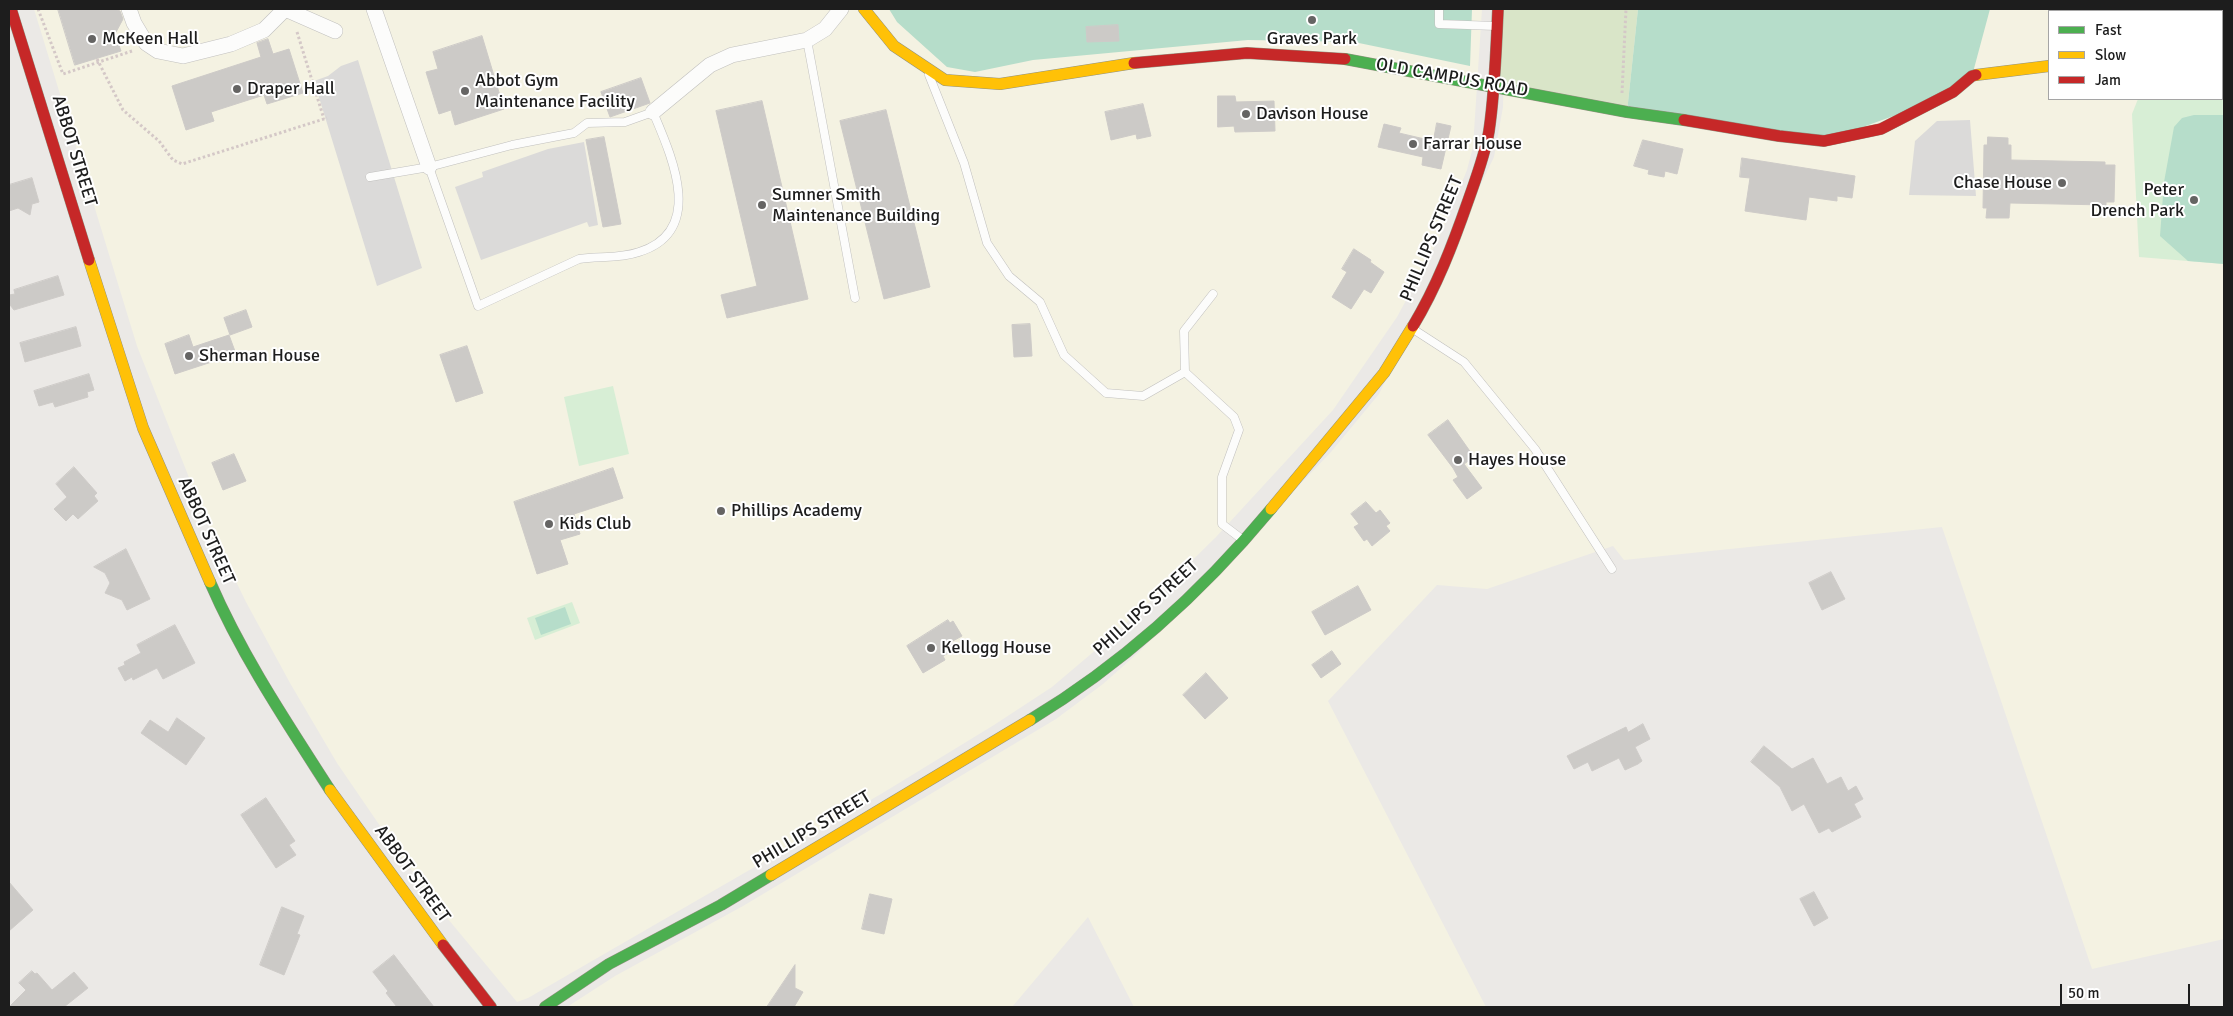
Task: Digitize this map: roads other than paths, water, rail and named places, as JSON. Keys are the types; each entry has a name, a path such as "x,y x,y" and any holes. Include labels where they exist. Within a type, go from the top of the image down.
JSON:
{"street":[{"name":"ABBOT STREET","path":"11,9 119,357 143,428 227,621 277,707 337,800 422,918 491,1007"},
{"path":"129,9 134,23 146,43 158,51 183,56 231,44 264,30 287,10 335,31"},
{"path":"374,9 429,167"},
{"path":"653,112 710,66 732,55 807,40 825,29 841,9"},
{"name":"OLD CAMPUS ROAD","path":"864,9 894,46 944,80 1000,84 1124,64 1247,53 1344,59 1621,111 1723,125 1779,136 1824,141 1881,129 1953,92 1972,76 2048,66"},
{"name":"PHILLIPS STREET","path":"545,1007 609,964 721,905 1055,704 1124,655 1170,614 1244,542 1384,373 1412,328 1437,282 1475,186 1489,132 1494,86 1498,9"}],"lane":[{"path":"1439,9 1439,24 1497,26"},
{"path":"807,40 855,298"},
{"path":"926,69 964,164 987,243 1009,276 1040,302 1064,355 1106,393 1143,396 1186,372"},
{"path":"370,177 429,167 555,135 574,133 587,123 624,122 653,112 672,157 678,191 677,221 669,234 659,244 640,252 618,257 579,259 478,306 429,167"},
{"path":"1213,294 1184,331 1186,372 1234,417 1239,430 1222,477 1222,524 1244,542"},
{"path":"1412,328 1464,362 1535,449 1612,569"}],"place":[{"name":"Graves Park","path":"1312,20"},
{"name":"McKeen Hall","path":"92,39"},
{"name":"Draper Hall","path":"237,89"},
{"name":"Abbot Gym Maintenance Facility","path":"465,91"},
{"name":"Davison House","path":"1246,114"},
{"name":"Farrar House","path":"1413,144"},
{"name":"Chase House","path":"2062,183"},
{"name":"Peter Drench Park","path":"2194,200"},
{"name":"Sumner Smith Maintenance Building","path":"762,205"},
{"name":"Sherman House","path":"189,356"},
{"name":"Hayes House","path":"1458,460"},
{"name":"Phillips Academy","path":"721,511"},
{"name":"Kids Club","path":"549,524"},
{"name":"Kellogg House","path":"931,648"}]}
